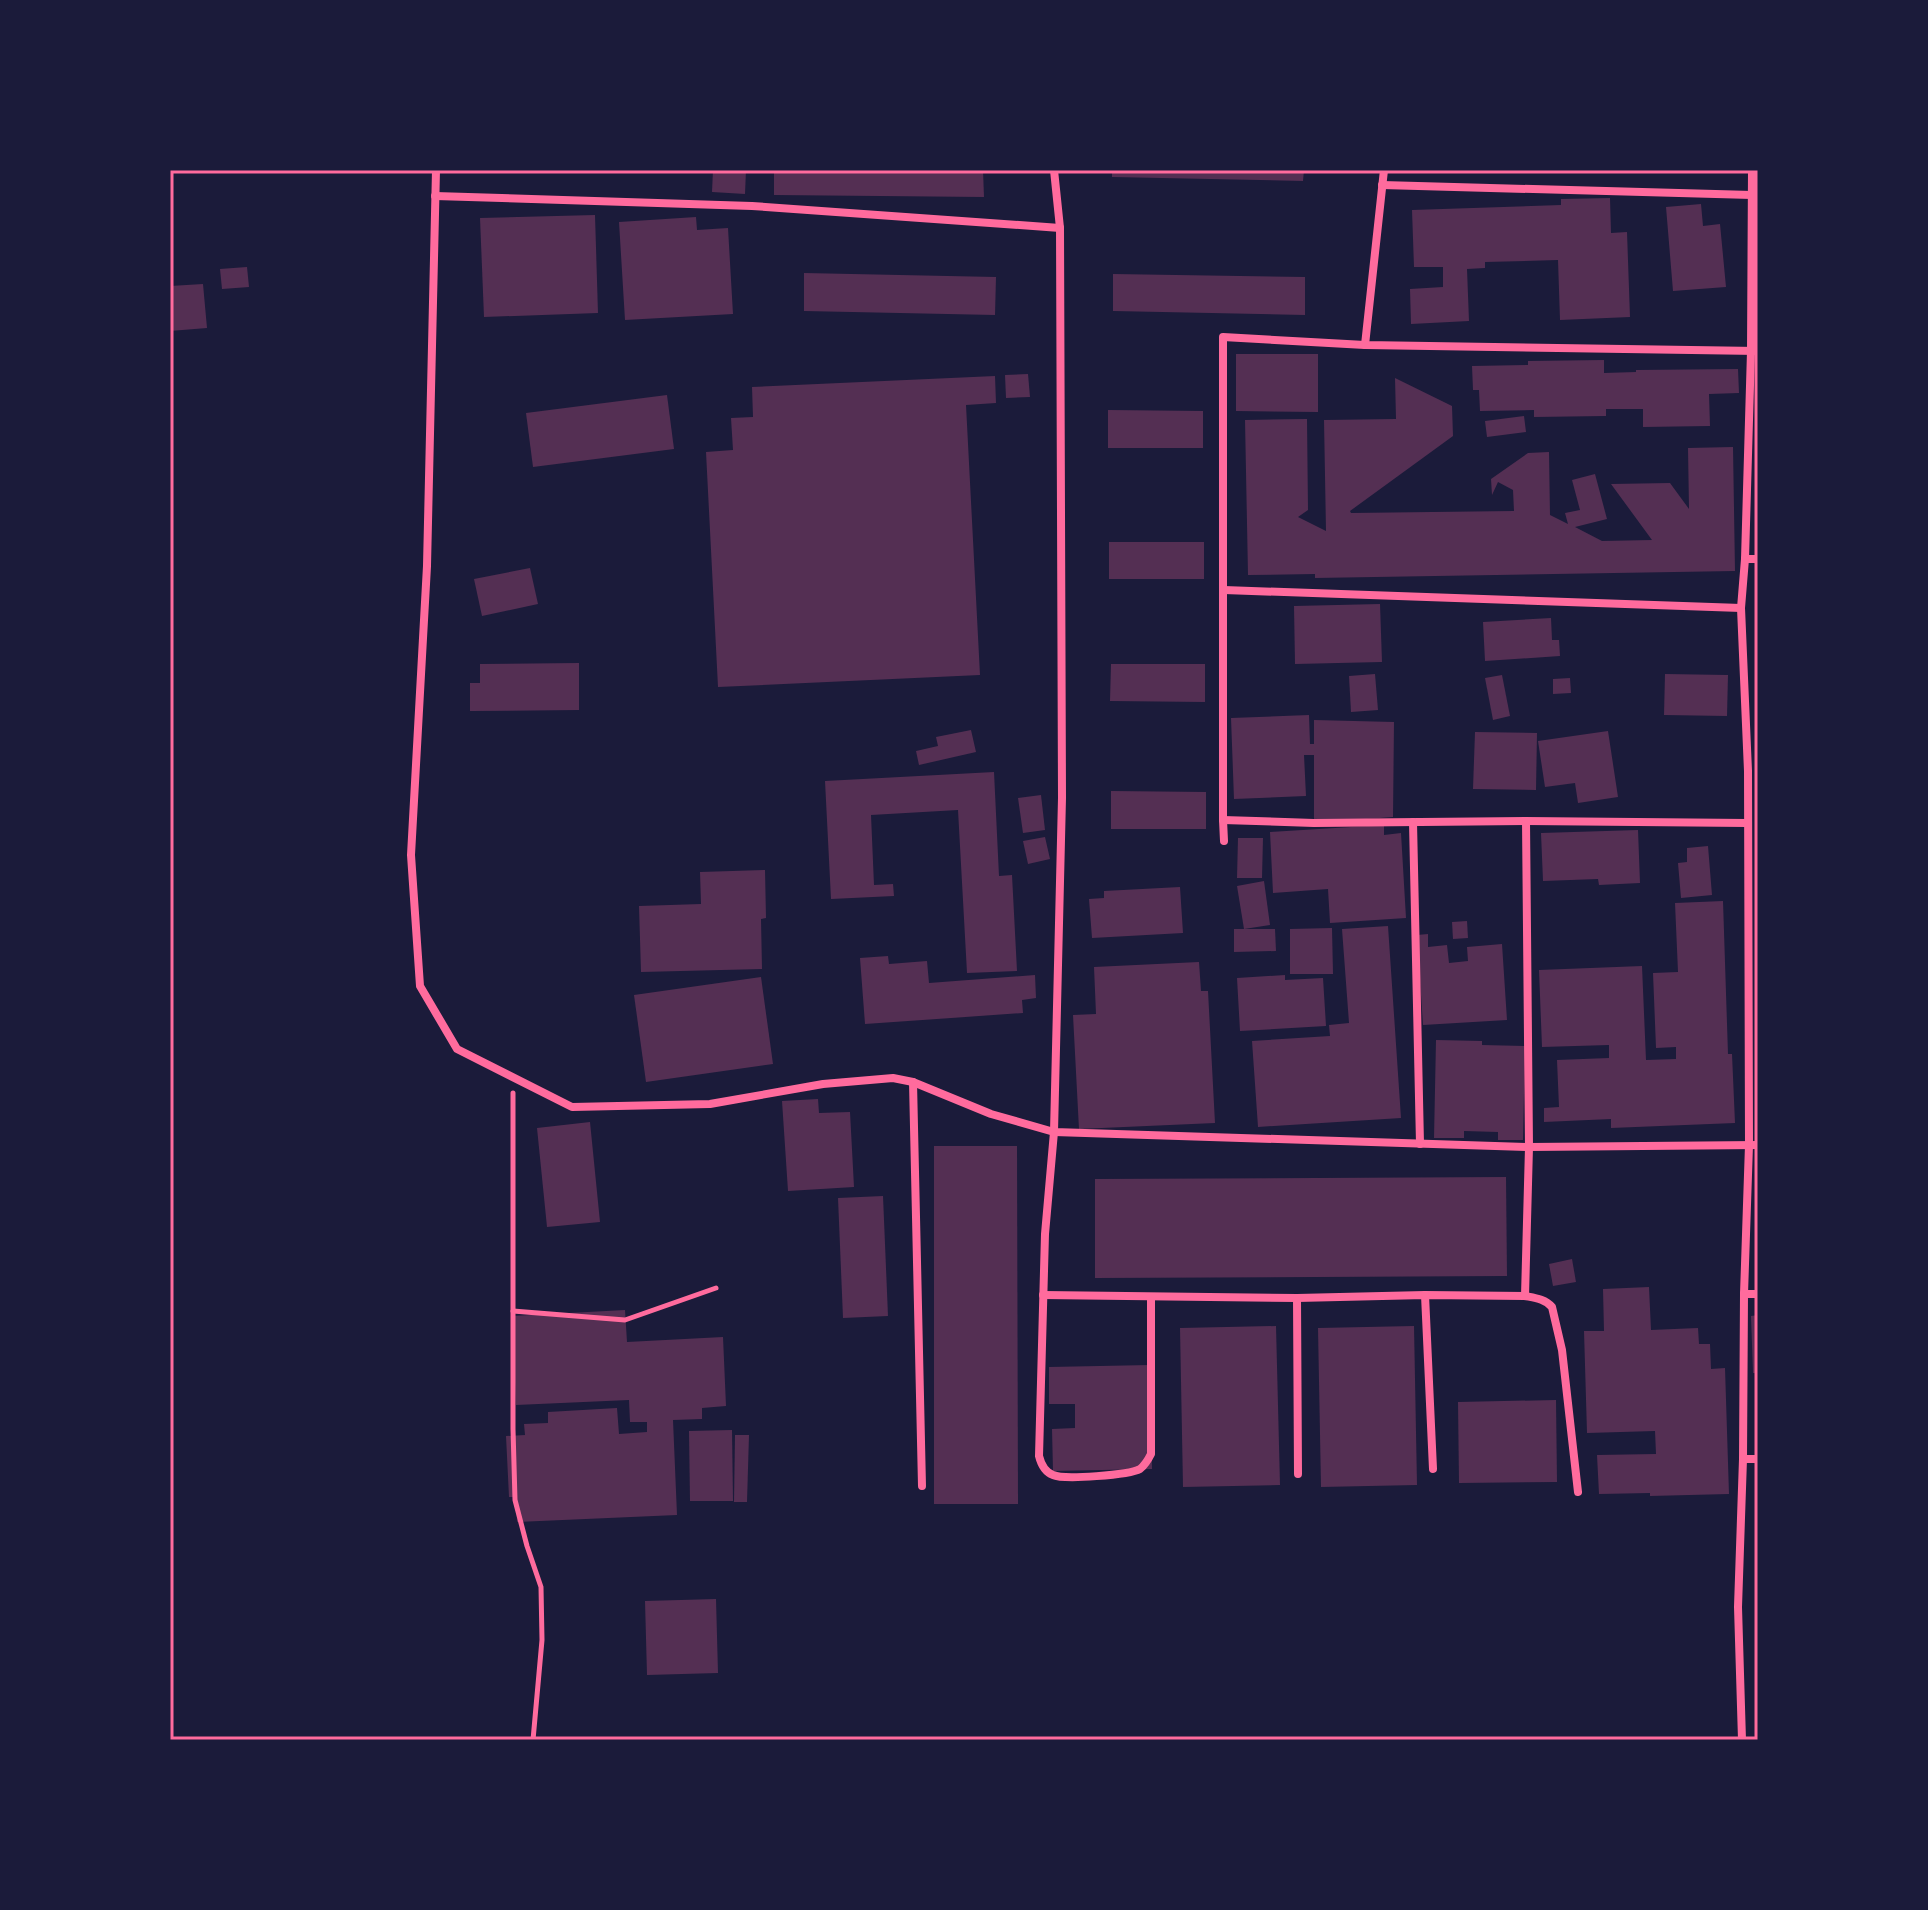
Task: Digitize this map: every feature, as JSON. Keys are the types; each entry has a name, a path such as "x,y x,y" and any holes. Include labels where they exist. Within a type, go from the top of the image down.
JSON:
{"street":[{"path":"436,170 427,566 411,855 420,986 457,1049 572,1107 710,1104 823,1084 893,1078 913,1082 991,1114 1054,1132 1529,1147 1753,1145"},
{"path":"1054,170 1060,228 1062,798 1054,1132 1045,1234 1039,1456 1041,1465 1051,1475 1126,1474 1147,1463 1151,1454 1151,1298"},
{"path":"1365,345 1384,170"},
{"path":"1742,1740 1738,1607 1744,1294 1753,1145 1748,771 1741,608 1755,351 1752,170"},
{"path":"1382,185 1752,195"},
{"path":"435,196 752,206 1060,228"},
{"path":"1224,841 1223,337 1365,345 1755,351"},
{"path":"1745,559 1758,559"},
{"path":"1224,590 1741,608"},
{"path":"1748,771 1758,771"},
{"path":"1223,820 1314,823 1747,823"},
{"path":"1525,1296 1529,1147 1526,821"},
{"path":"1413,822 1420,1144"},
{"path":"913,1082 922,1486"},
{"path":"1744,1294 1758,1294"},
{"path":"1043,1295 1536,1298 1549,1304 1556,1320 1578,1492"},
{"path":"1425,1295 1433,1469"},
{"path":"1297,1298 1298,1474"},
{"path":"1743,1459 1758,1459"}],"path":[{"path":"513,1077 515,1500 541,1587 542,1640 533,1740"},
{"path":"513,1311 625,1320 716,1288"}],"building":[{"path":"713,170 746,170 745,194 712,192"},
{"path":"774,170 983,170 984,197 774,195"},
{"path":"1112,170 1304,170 1303,181 1112,177"},
{"path":"1610,198 1611,233 1627,232 1630,317 1560,320 1558,260 1485,262 1485,268 1467,269 1469,321 1411,324 1410,289 1443,287 1443,267 1414,267 1412,210 1561,205 1561,199"},
{"path":"1701,204 1703,226 1720,224 1726,287 1673,291 1666,207"},
{"path":"595,215 598,313 484,317 480,218"},
{"path":"696,217 697,230 728,228 733,314 625,320 619,222"},
{"path":"247,267 249,287 222,289 220,269"},
{"path":"804,273 996,277 995,315 804,311"},
{"path":"1113,274 1305,277 1305,315 1113,311"},
{"path":"203,284 207,328 170,331 170,286"},
{"path":"1236,354 1318,354 1318,412 1236,411"},
{"path":"1604,360 1604,373 1738,369 1739,393 1709,394 1710,426 1643,427 1643,409 1606,409 1606,416 1534,417 1534,410 1480,411 1479,390 1473,390 1472,366 1528,365 1528,361"},
{"path":"1028,374 1030,397 1006,398 1005,375"},
{"path":"995,376 996,403 966,405 980,675 718,687 706,452 733,450 731,418 753,417 752,387"},
{"path":"1395,378 1452,406 1453,436 1351,513 1514,511 1513,490 1498,482 1492,495 1491,479 1528,453 1549,452 1550,515 1568,524 1565,513 1580,510 1572,480 1595,474 1607,519 1575,527 1602,541 1652,540 1611,484 1670,483 1689,509 1688,448 1733,447 1735,571 1315,578 1315,574 1248,575 1245,420 1307,419 1308,510 1298,517 1326,531 1324,420 1396,419"},
{"path":"667,395 674,449 533,467 526,413"},
{"path":"1108,410 1203,411 1203,448 1108,448"},
{"path":"1524,416 1526,432 1487,437 1485,421"},
{"path":"1109,542 1204,542 1204,579 1109,579"},
{"path":"530,568 538,604 482,616 474,579"},
{"path":"1380,604 1382,662 1295,664 1294,606"},
{"path":"1551,618 1552,640 1559,640 1560,656 1485,661 1483,622"},
{"path":"579,663 579,710 470,711 470,683 480,683 480,664"},
{"path":"1111,664 1205,664 1205,702 1110,701"},
{"path":"1375,674 1378,710 1351,712 1349,676"},
{"path":"1665,674 1728,675 1727,716 1664,715"},
{"path":"1502,675 1510,716 1493,720 1485,678"},
{"path":"1570,678 1571,693 1553,694 1553,679"},
{"path":"1309,715 1310,744 1314,744 1314,720 1394,722 1393,817 1314,823 1314,755 1304,755 1306,796 1234,799 1231,718"},
{"path":"971,730 976,752 919,765 916,751 938,746 936,737"},
{"path":"1608,731 1618,797 1578,803 1575,783 1545,787 1538,741"},
{"path":"1475,732 1537,733 1536,790 1473,789"},
{"path":"994,772 999,876 1012,875 1017,971 967,973 958,810 871,815 874,885 893,884 894,896 831,899 825,781"},
{"path":"1111,791 1206,792 1206,829 1111,829"},
{"path":"1041,795 1045,830 1023,833 1018,798"},
{"path":"1384,825 1384,835 1401,833 1406,918 1330,923 1328,889 1273,893 1270,832"},
{"path":"1638,830 1640,883 1599,885 1598,879 1543,881 1541,833"},
{"path":"1045,837 1050,859 1028,864 1023,841"},
{"path":"1238,838 1263,838 1262,878 1237,878"},
{"path":"1708,846 1712,895 1681,898 1678,863 1687,862 1687,848"},
{"path":"765,870 766,918 761,919 762,969 641,972 639,906 701,904 700,872"},
{"path":"1264,881 1270,925 1244,929 1237,886"},
{"path":"1180,887 1183,933 1092,938 1089,899 1104,898 1104,891"},
{"path":"1723,901 1728,1054 1732,1054 1735,1123 1611,1128 1611,1119 1544,1122 1544,1108 1559,1107 1557,1060 1609,1058 1609,1045 1542,1047 1539,970 1642,966 1646,1060 1676,1059 1676,1047 1656,1048 1653,973 1678,972 1675,903"},
{"path":"1467,921 1468,938 1453,939 1452,922"},
{"path":"1388,926 1401,1118 1258,1127 1252,1041 1330,1036 1329,1025 1349,1023 1342,929"},
{"path":"1332,928 1333,974 1290,974 1290,929"},
{"path":"1234,929 1275,929 1276,951 1234,952"},
{"path":"1428,934 1428,947 1447,945 1449,963 1468,961 1467,947 1502,944 1507,1020 1423,1025 1417,935"},
{"path":"888,956 889,964 927,961 929,983 1035,975 1036,998 1022,1000 1023,1013 865,1024 860,958"},
{"path":"1199,962 1201,991 1208,991 1215,1123 1079,1129 1073,1015 1096,1014 1094,967"},
{"path":"1285,975 1285,980 1323,978 1326,1026 1240,1031 1237,978"},
{"path":"761,977 773,1064 646,1082 634,995"},
{"path":"1436,1040 1525,1046 1523,1140 1498,1140 1498,1132 1464,1131 1464,1138 1434,1138"},
{"path":"818,1099 819,1113 850,1112 854,1187 788,1191 782,1101"},
{"path":"590,1122 600,1222 547,1227 537,1128"},
{"path":"934,1146 1017,1146 1018,1504 934,1504"},
{"path":"1506,1177 1507,1276 1095,1278 1095,1179"},
{"path":"883,1196 888,1316 843,1318 838,1198"},
{"path":"1572,1259 1576,1282 1553,1286 1549,1264"},
{"path":"1649,1287 1651,1330 1698,1328 1699,1344 1710,1344 1711,1369 1725,1368 1729,1494 1599,1494 1597,1455 1656,1454 1655,1431 1587,1433 1584,1331 1604,1331 1603,1289"},
{"path":"625,1310 627,1342 723,1337 726,1406 702,1408 702,1419 673,1420 677,1515 517,1522 516,1497 509,1497 506,1436 525,1435 524,1424 548,1423 548,1412 617,1408 619,1434 647,1432 647,1422 630,1422 629,1400 516,1405 512,1316"},
{"path":"1758,1315 1758,1373 1753,1373 1751,1316"},
{"path":"1276,1326 1280,1485 1183,1487 1180,1328"},
{"path":"1414,1326 1417,1485 1321,1487 1318,1328"},
{"path":"1150,1365 1152,1469 1053,1471 1052,1429 1075,1428 1075,1404 1049,1404 1049,1367"},
{"path":"1556,1400 1557,1482 1459,1483 1458,1402"},
{"path":"732,1430 733,1501 690,1501 689,1431"},
{"path":"735,1435 749,1435 747,1502 734,1502"},
{"path":"716,1599 718,1673 647,1675 645,1601"}]}
